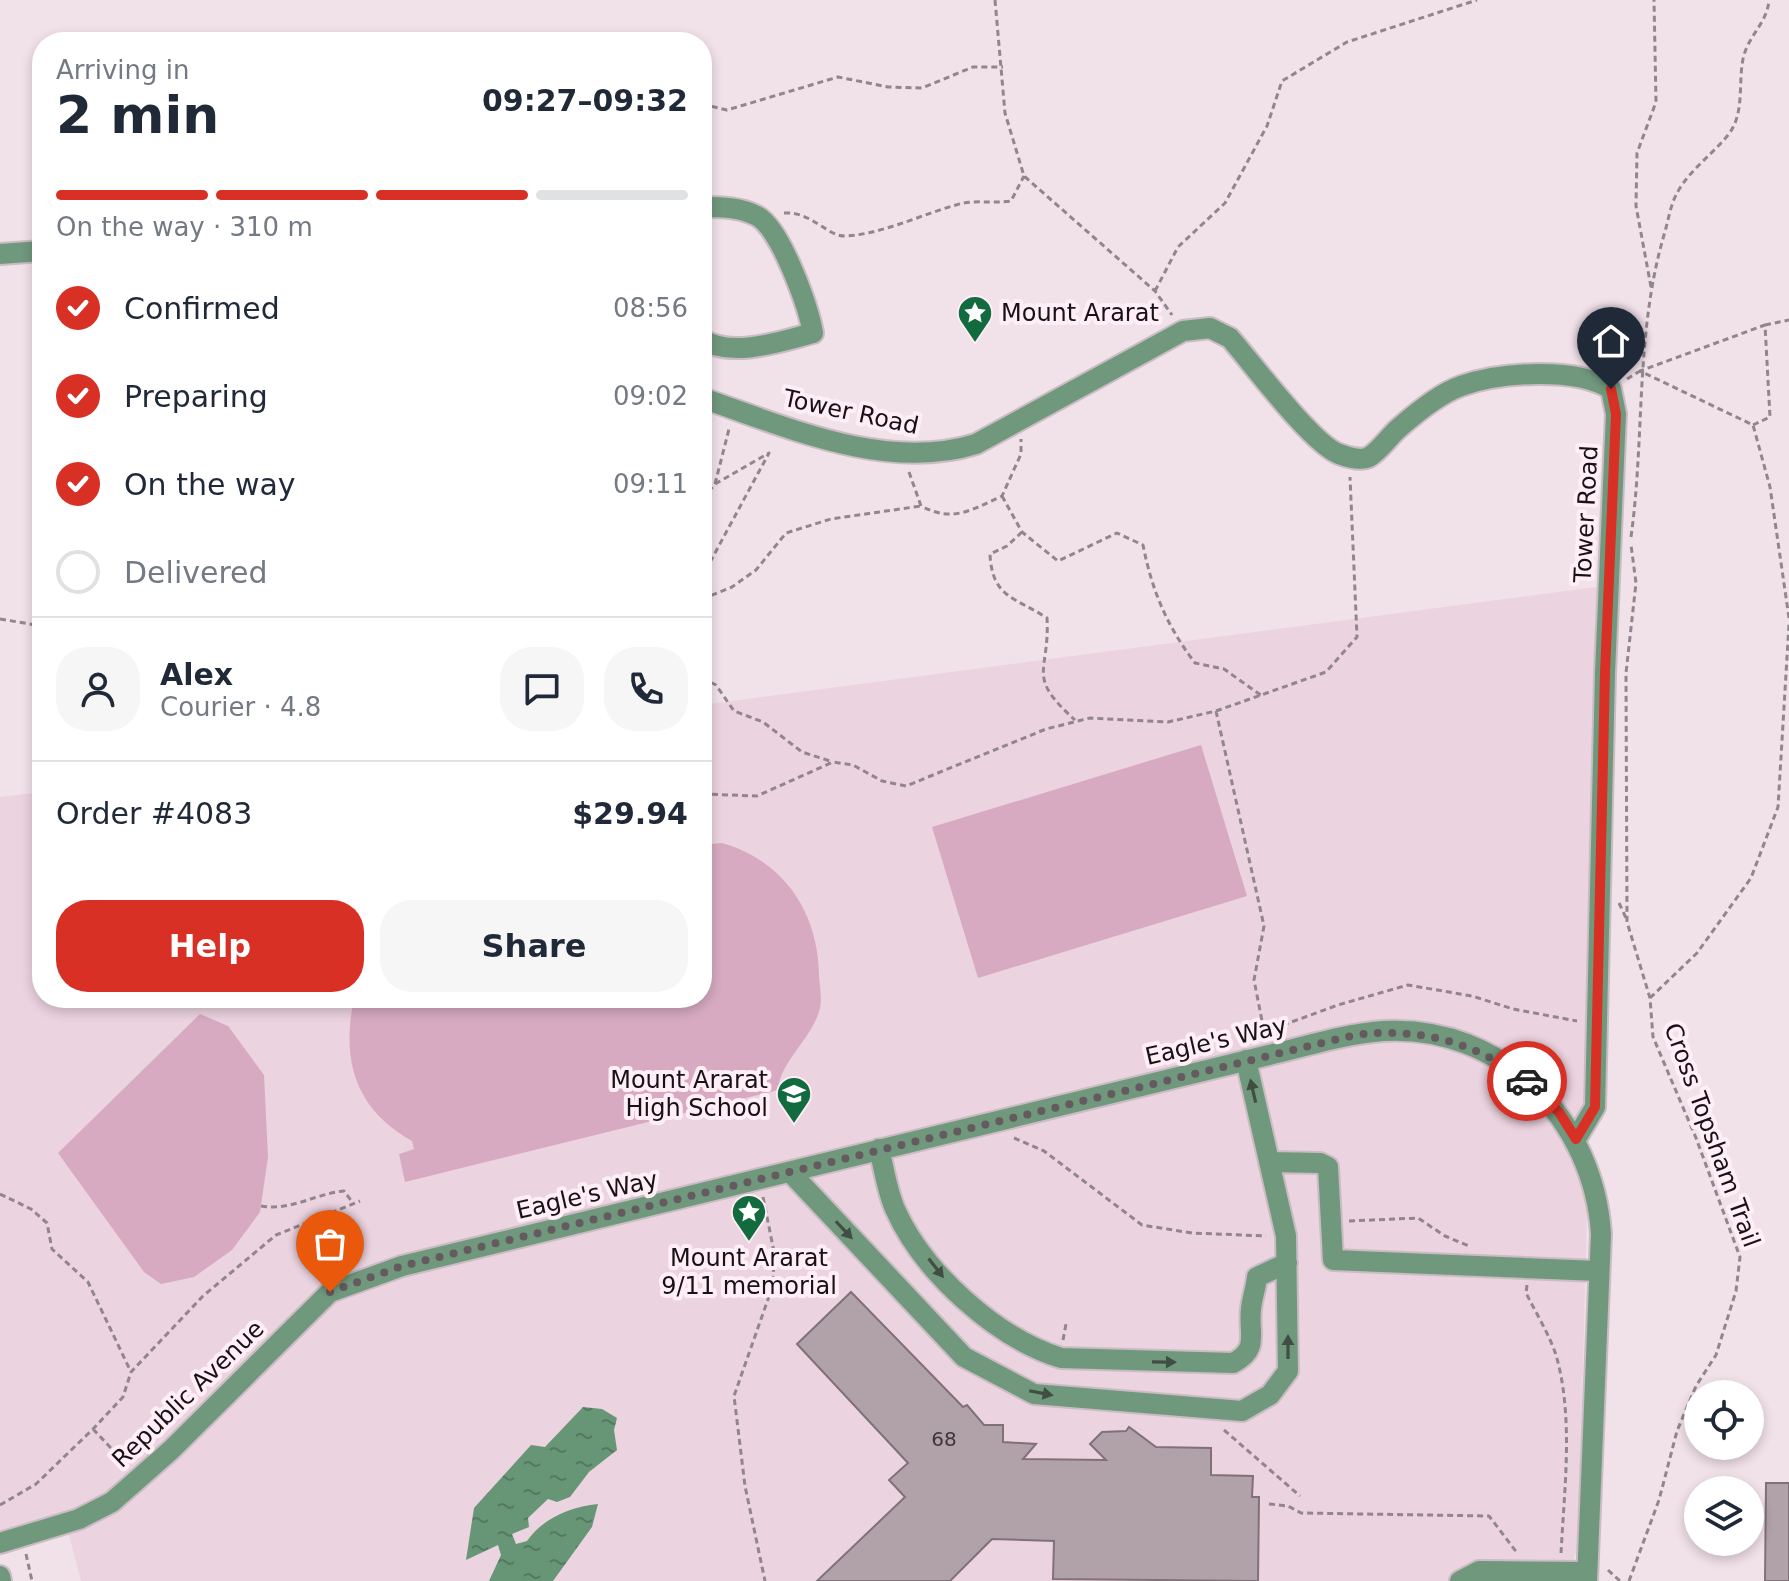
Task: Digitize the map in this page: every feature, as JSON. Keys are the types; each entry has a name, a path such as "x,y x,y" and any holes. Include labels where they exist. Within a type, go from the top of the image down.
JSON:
{"street":[{"path":"712,208 741,210 761,218 797,276 813,333 737,347 712,346"},
{"path":"0,254 32,252"},
{"path":"1183,331 1210,328 1230,338 1325,447 1349,456"},
{"name":"Tower Road","path":"712,402 787,427 906,454 956,450 976,444 1183,331"},
{"name":"Tower Road","path":"1349,456 1369,457 1399,427 1459,386 1501,376 1531,375 1572,376 1599,381 1611,389 1616,414 1605,673 1595,1107 1576,1139"},
{"name":"Eagle's Way","path":"402,1266 1246,1060 1386,1031 1442,1037 1499,1060 1527,1080 1559,1112 1576,1139 1593,1178 1599,1206 1587,1577"},
{"path":"791,1173 964,1357 1034,1394 1242,1411 1270,1395 1288,1371 1286,1236 1246,1060"},
{"path":"879,1149 895,1208 949,1284 1002,1331 1034,1350 1061,1358 1233,1363 1246,1356 1253,1344 1251,1310 1257,1277 1287,1263"},
{"path":"1269,1162 1320,1163 1328,1167 1333,1260 1598,1271"},
{"name":"Republic Avenue","path":"0,1543 79,1519 112,1502 330,1292 402,1266"},
{"path":"1460,1581 1479,1571 1587,1577"}],"path":[{"path":"995,0 1005,113 1024,176 1155,291 1183,331"},
{"path":"1155,291 1178,247 1225,203 1267,126 1282,81 1347,42 1477,0"},
{"path":"1652,290 1636,206 1637,153 1656,102 1654,0"},
{"name":"Cross Topsham Trail","path":"1629,1581 1659,1500 1677,1431 1696,1386 1716,1355 1736,1291 1740,1257 1696,1138 1653,1037 1650,998 1627,922 1626,673 1636,583 1631,541 1637,491 1640,371 1656,263 1676,194 1711,149 1729,135 1740,109 1743,56 1752,35 1768,17 1769,0"},
{"path":"712,106 727,110 838,77 888,87 922,88 973,67 1003,67"},
{"path":"761,218 789,213 815,219 834,234 845,237 909,222 955,205 981,200 995,204 1011,201 1024,176"},
{"path":"1640,371 1765,325 1789,320"},
{"path":"1753,425 1770,417 1765,325"},
{"path":"1640,371 1753,425 1770,487 1789,621 1778,807 1751,878 1697,953 1650,998"},
{"path":"715,484 733,409"},
{"path":"712,595 732,587 756,570 786,533 831,519 921,506 940,516 967,512 1002,496 1021,454 1021,419"},
{"path":"712,487 769,453 712,558"},
{"path":"906,454 921,506"},
{"path":"712,683 734,711 763,722 802,752 853,765 882,781 906,786 1046,729 1076,721 1090,718 1168,722 1262,696 1326,672 1357,637 1349,456"},
{"path":"1002,496 1022,532 1058,561 1117,533 1143,545 1159,606 1172,633 1195,663 1224,669 1262,696"},
{"path":"1022,532 1007,546 990,554 991,574 999,591 1047,618 1049,643 1041,672 1050,698 1076,721"},
{"path":"0,619 32,624"},
{"path":"1216,711 1264,926 1254,980 1269,1055"},
{"path":"712,794 757,796 833,762"},
{"path":"1264,1032 1408,985 1597,1024"},
{"path":"1006,1134 1044,1151 1142,1225 1192,1233 1286,1236"},
{"path":"261,1206 304,1204 323,1193 344,1191 353,1203"},
{"path":"0,1194 31,1209 47,1223 52,1249 88,1282 131,1372"},
{"path":"763,1197 774,1252 773,1285 734,1396 747,1500 765,1581"},
{"path":"0,1505 36,1484 93,1429 123,1397 131,1372 203,1296 264,1243 276,1235 360,1201"},
{"path":"1331,1221 1418,1218 1445,1236 1471,1247"},
{"path":"1528,1269 1526,1293 1556,1355 1563,1402 1565,1461 1560,1559 1568,1559"},
{"path":"1215,1422 1300,1496"},
{"path":"93,1429 140,1478"},
{"path":"1269,1504 1288,1506 1301,1513 1489,1516 1520,1556"},
{"path":"22,1536 32,1581"}],"shaded area":[{"name":"Mount Ararat High School","path":"1604,586 1578,1548 1574,1557 1573,1581 81,1581 63,1512 0,1531 0,797 32,793 32,1008 712,1008 712,704"},
{"path":"1201,745 1247,896 978,978 932,827"},
{"path":"722,843 744,851 764,863 794,893 813,932 820,1008 811,1029 784,1069 778,1090 405,1182 399,1154 414,1149 412,1141 377,1114 357,1081 350,1042 352,1008 712,1008 712,844"},
{"path":"200,1014 228,1026 264,1075 268,1157 260,1212 232,1250 194,1277 161,1284 144,1272 58,1153"}],"water":[{"path":"583,1407 602,1409 617,1418 614,1430 617,1450 589,1472 570,1497 557,1502 548,1499 528,1518 529,1527 512,1534 516,1544 527,1541 541,1526 558,1515 598,1504 592,1527 553,1581 489,1581 501,1555 498,1545 466,1560 474,1508 531,1445 545,1447"}],"building":[{"path":"851,1292 963,1407 967,1405 984,1425 1003,1425 1003,1442 1036,1444 1023,1459 1106,1460 1090,1444 1102,1432 1126,1431 1129,1427 1156,1447 1211,1448 1211,1475 1253,1476 1252,1497 1259,1497 1258,1581 1053,1579 1054,1541 992,1539 950,1581 817,1581 905,1497 889,1480 908,1463 797,1344"},
{"path":"1766,1483 1789,1483 1789,1581 1765,1581"}],"way so far":[{"path":"330,1292 402,1266 1355,1035 1386,1031 1442,1037 1499,1060 1527,1081"}],"place":[{"name":"Mount Ararat","path":"975,344"},
{"name":"Mount Ararat High School","path":"794,1125"},
{"name":"Mount Ararat 9/11 memorial","path":"749,1243"}],"route":[{"path":"1527,1081 1559,1112 1576,1139 1595,1107 1605,673 1616,414 1611,389"}]}
